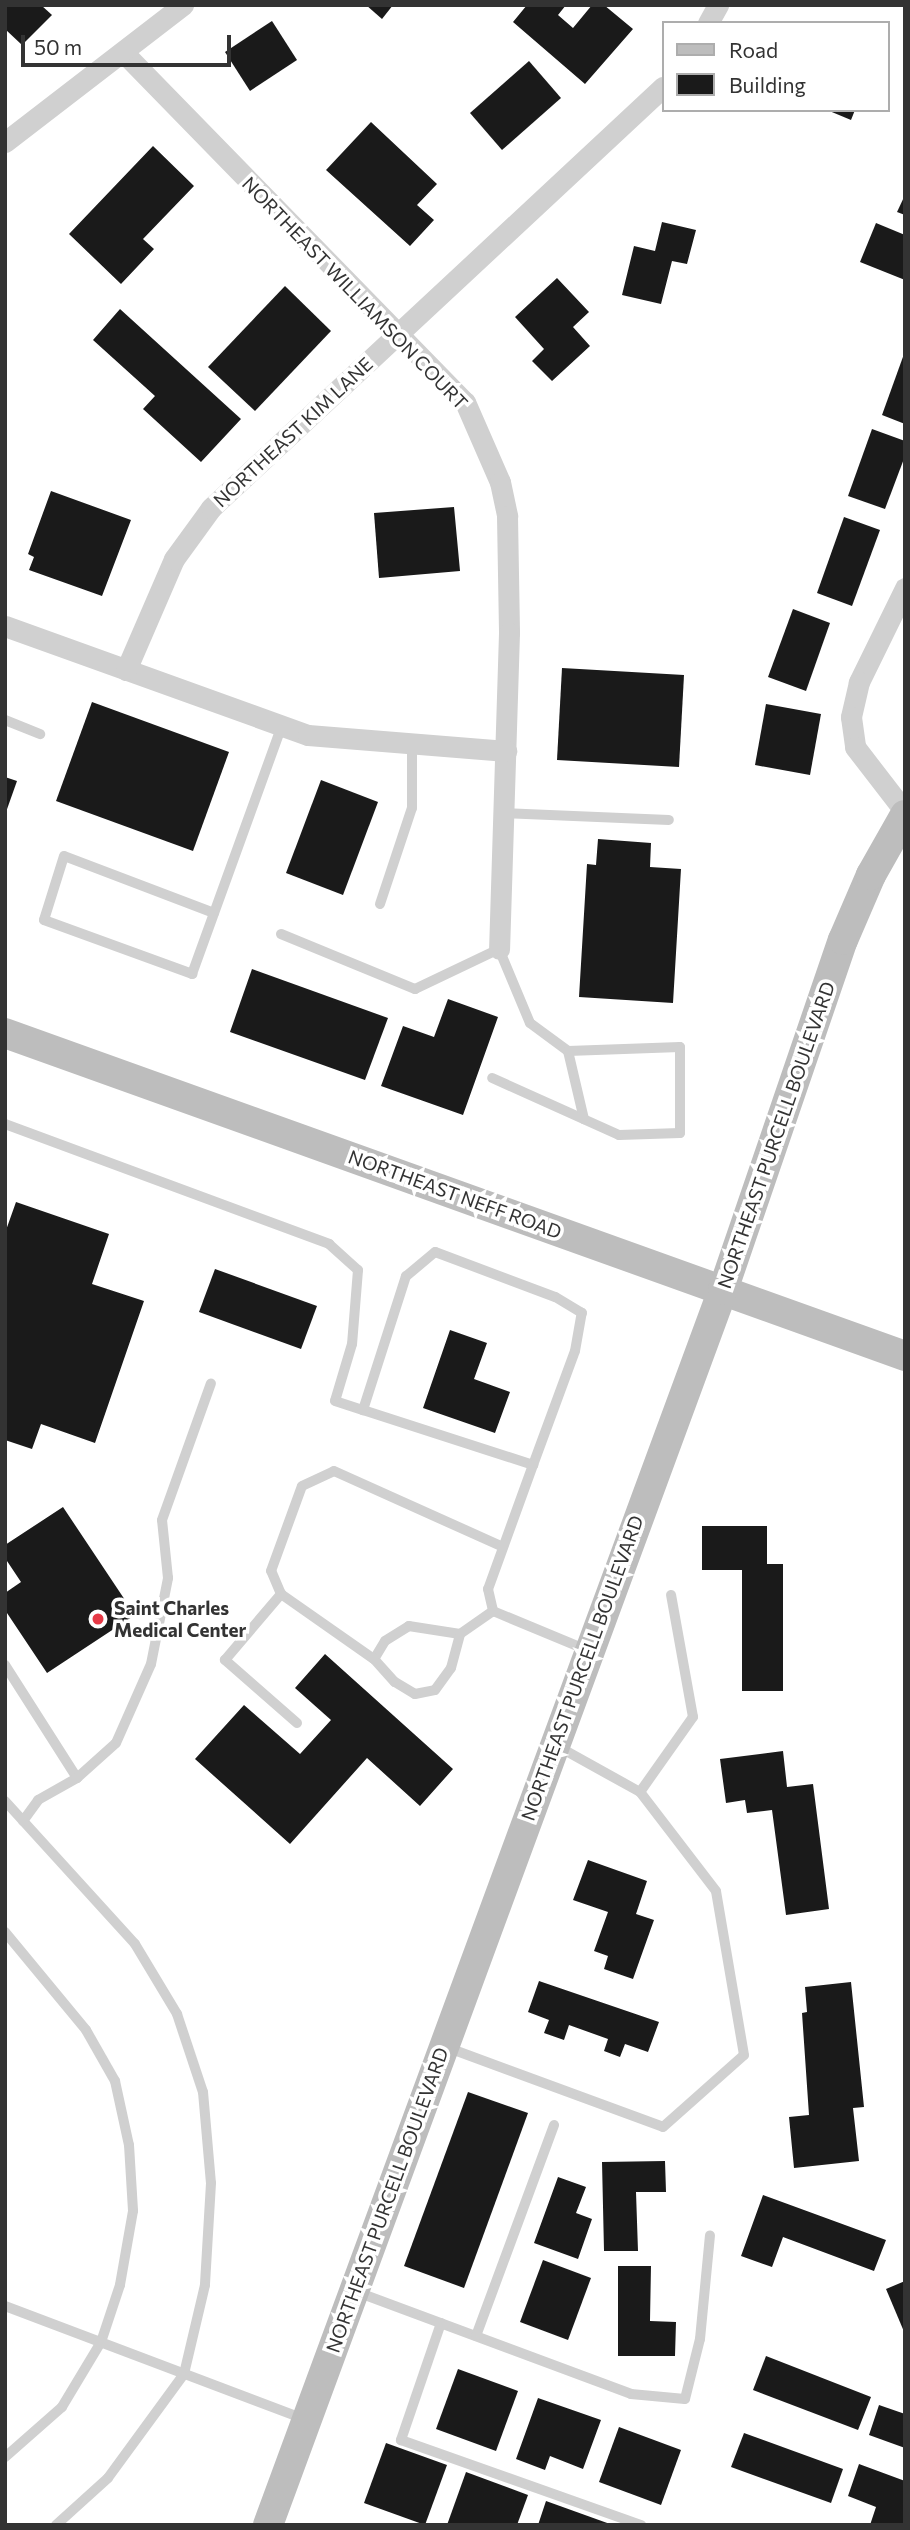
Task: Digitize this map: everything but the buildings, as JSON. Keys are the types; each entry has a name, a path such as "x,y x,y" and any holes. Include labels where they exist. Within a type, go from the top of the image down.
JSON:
{"street":[{"path":"5,142 125,54 183,5"},
{"path":"709,21 718,5"},
{"name":"NORTHEAST WILLIAMSON COURT","path":"125,54 465,402 500,482 507,516 506,751 499,949"},
{"name":"NORTHEAST KIM LANE","path":"126,670 174,559 211,508 305,416 399,334 662,87"},
{"path":"905,587 859,682 851,717 855,747 905,814"},
{"path":"5,626 308,735 506,751"},
{"name":"NORTHEAST PURCELL BOULEVARD","path":"268,2525 553,1744 723,1290 843,940 871,875 905,814"},
{"name":"NORTHEAST NEFF ROAD","path":"5,1033 905,1356"}],"lane":[{"path":"5,720 40,734"},
{"path":"214,913 65,856 44,920 192,974 282,725"},
{"path":"380,904 412,808 412,743"},
{"path":"504,813 669,820"},
{"path":"281,934 415,989 499,949 530,1023 568,1051 680,1046 680,1133 619,1135 492,1078"},
{"path":"568,1051 584,1119"},
{"path":"5,1124 329,1244 358,1270 352,1344 335,1401 533,1465"},
{"path":"363,1410 406,1276 435,1252 555,1297 582,1313 575,1350 501,1546 488,1589 493,1611"},
{"path":"23,1821 38,1800 76,1778 116,1743 150,1664 168,1578 162,1520 211,1384"},
{"path":"493,1611 460,1634 451,1668 435,1690 415,1694 395,1682 374,1659 281,1594 271,1571 302,1486 334,1471 501,1546"},
{"path":"281,1594 225,1660 298,1723"},
{"path":"640,1792 693,1717 671,1595"},
{"path":"493,1611 588,1650"},
{"path":"374,1659 384,1641 409,1626 460,1634"},
{"path":"5,1664 76,1778"},
{"path":"444,2046 663,2127 744,2055 716,1891 640,1792 553,1744"},
{"path":"5,1801 135,1944 177,2014 203,2092 211,2183 206,2272 184,2374 108,2478 67,2520 56,2525"},
{"path":"5,1932 86,2031 114,2081 129,2146 133,2211 120,2285 101,2342 62,2407 5,2457"},
{"path":"476,2336 554,2125"},
{"path":"355,2291 631,2394 685,2399 700,2339 710,2235"},
{"path":"5,2306 305,2420"},
{"path":"441,2323 401,2440 641,2525"}],"place":[{"name":"Saint Charles Medical Center","path":"98,1619"}]}
